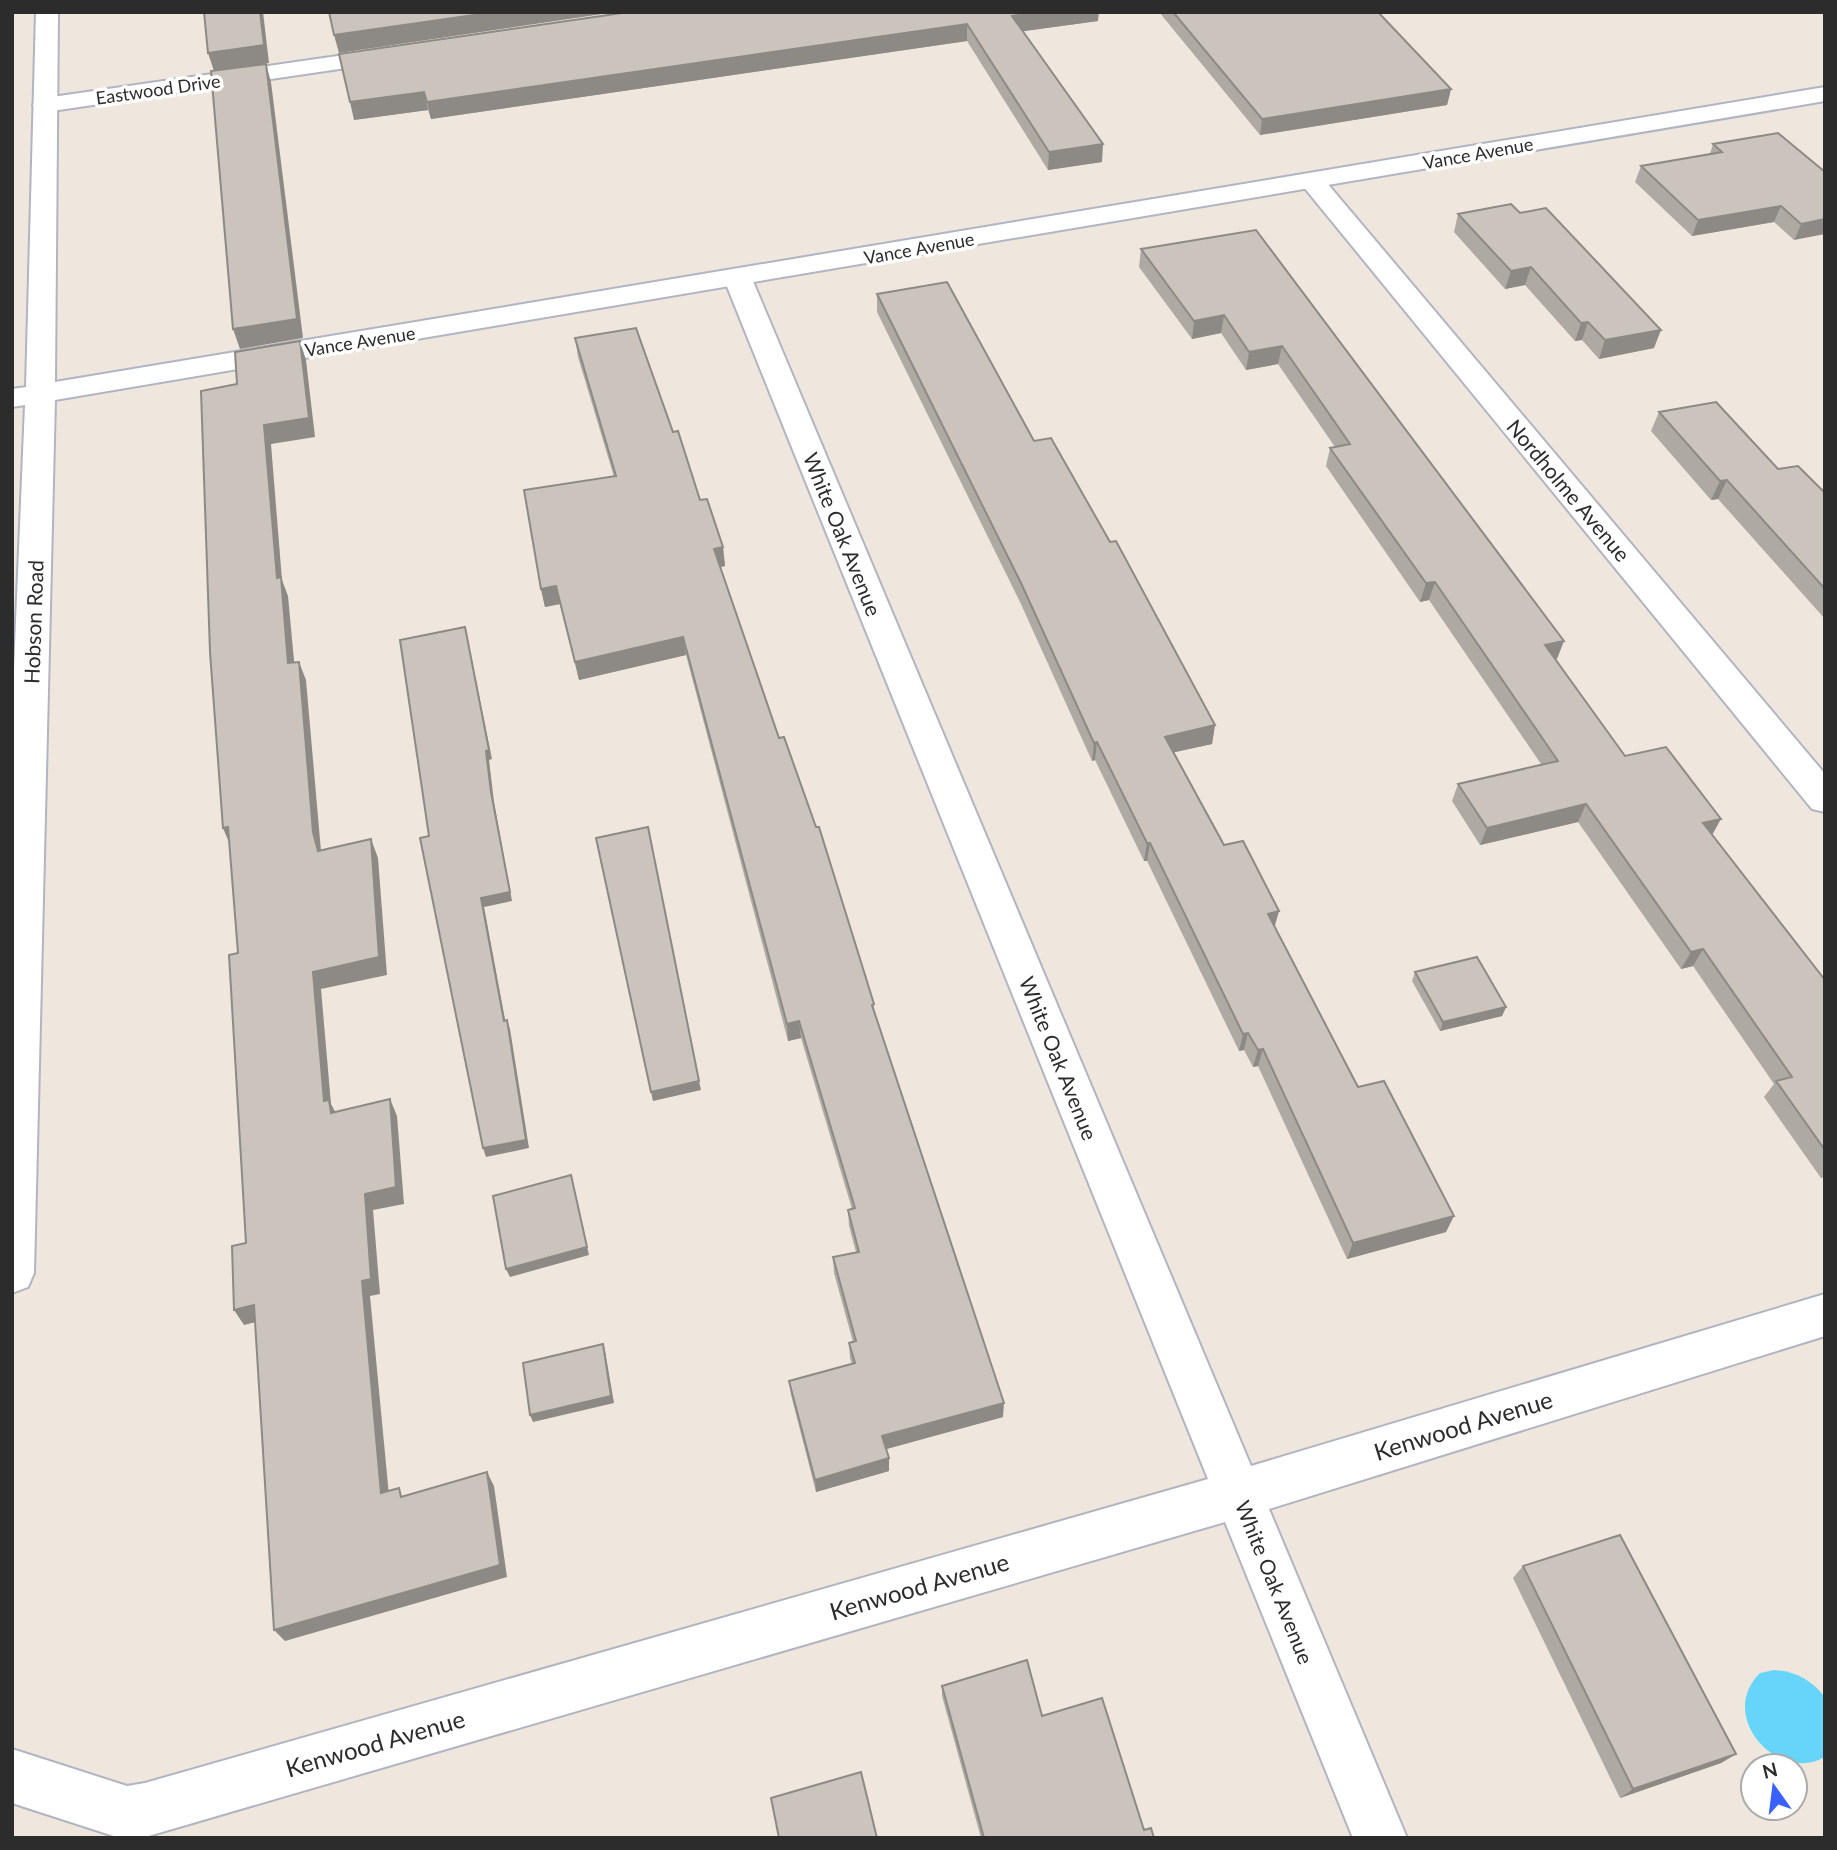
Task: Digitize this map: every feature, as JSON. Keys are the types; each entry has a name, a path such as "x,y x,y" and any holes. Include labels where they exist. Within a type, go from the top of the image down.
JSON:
{"street":[{"name":"Hobson Road","path":"12,1273 26,396 45,105 47,12"},
{"name":"Eastwood Drive","path":"45,105 415,52"},
{"name":"Vance Avenue","path":"26,396 1824,96"},
{"name":"Nordholme Avenue","path":"1312,181 1825,799"},
{"name":"White Oak Avenue","path":"738,279 1380,1838"},
{"name":"Kenwood Avenue","path":"12,1776 127,1813 145,1810 1239,1494 1825,1315"}],"water":[{"path":"1774,1670 1789,1672 1814,1686 1825,1697 1825,1757 1809,1762 1809,1752 1770,1752 1758,1741 1749,1726 1745,1708 1748,1690 1760,1673"}],"building":[{"path":"204,12 260,12 264,45 208,53"},
{"path":"329,12 495,12 334,35"},
{"path":"629,12 1038,12 1012,16 1103,144 1049,152 967,24 427,102 424,92 350,102 339,54"},
{"path":"1173,12 1378,12 1451,89 1262,119"},
{"path":"266,64 297,319 233,329 211,71"},
{"path":"1778,133 1825,172 1825,219 1801,224 1781,206 1698,220 1641,166 1722,152 1713,144"},
{"path":"1511,204 1520,213 1546,208 1661,330 1605,340 1588,322 1581,323 1531,267 1511,271 1458,214"},
{"path":"1256,230 1564,641 1545,645 1625,756 1666,747 1721,819 1703,823 1825,980 1825,1150 1776,1081 1792,1077 1703,949 1691,952 1586,804 1487,828 1458,784 1558,761 1435,582 1426,583 1330,448 1350,444 1282,346 1249,352 1224,315 1194,321 1141,249"},
{"path":"947,282 1034,441 1051,438 1110,542 1116,541 1215,725 1165,737 1224,845 1243,841 1279,911 1268,914 1358,1087 1384,1081 1454,1216 1353,1243 1263,1049 1258,1050 1248,1033 1243,1034 1150,843 1147,843 1097,742 1094,743 1021,583 877,294"},
{"path":"636,328 673,432 678,431 700,500 707,499 723,547 714,549 779,738 784,737 816,827 819,827 874,1004 872,1005 1004,1403 882,1436 889,1458 815,1480 789,1381 855,1363 849,1343 856,1341 833,1257 859,1252 848,1210 855,1208 799,1021 787,1024 683,637 575,662 556,586 541,589 524,490 616,476 575,338"},
{"path":"300,341 309,418 264,425 277,578 281,577 288,663 299,662 313,832 318,851 371,839 379,957 313,972 324,1101 329,1100 331,1113 390,1099 396,1187 365,1194 371,1279 362,1281 381,1493 399,1488 401,1497 487,1472 500,1565 274,1630 254,1305 234,1310 232,1246 246,1243 229,955 238,953 228,827 223,828 210,652 201,391 237,384 235,352"},
{"path":"1716,402 1778,469 1798,466 1825,493 1825,589 1727,480 1720,481 1659,412"},
{"path":"465,627 489,750 486,751 491,792 510,892 481,898 504,1021 507,1020 526,1140 483,1148 420,838 429,836 400,640"},
{"path":"648,827 699,1081 651,1092 596,838"},
{"path":"1477,957 1506,1007 1443,1022 1415,972"},
{"path":"571,1175 587,1247 506,1269 493,1196"},
{"path":"603,1344 611,1396 530,1415 523,1363"},
{"path":"1620,1535 1736,1754 1633,1789 1523,1566"},
{"path":"1027,1660 1042,1716 1102,1698 1144,1830 1151,1828 1154,1838 984,1838 942,1686"},
{"path":"861,1772 877,1838 779,1838 771,1798"}]}
